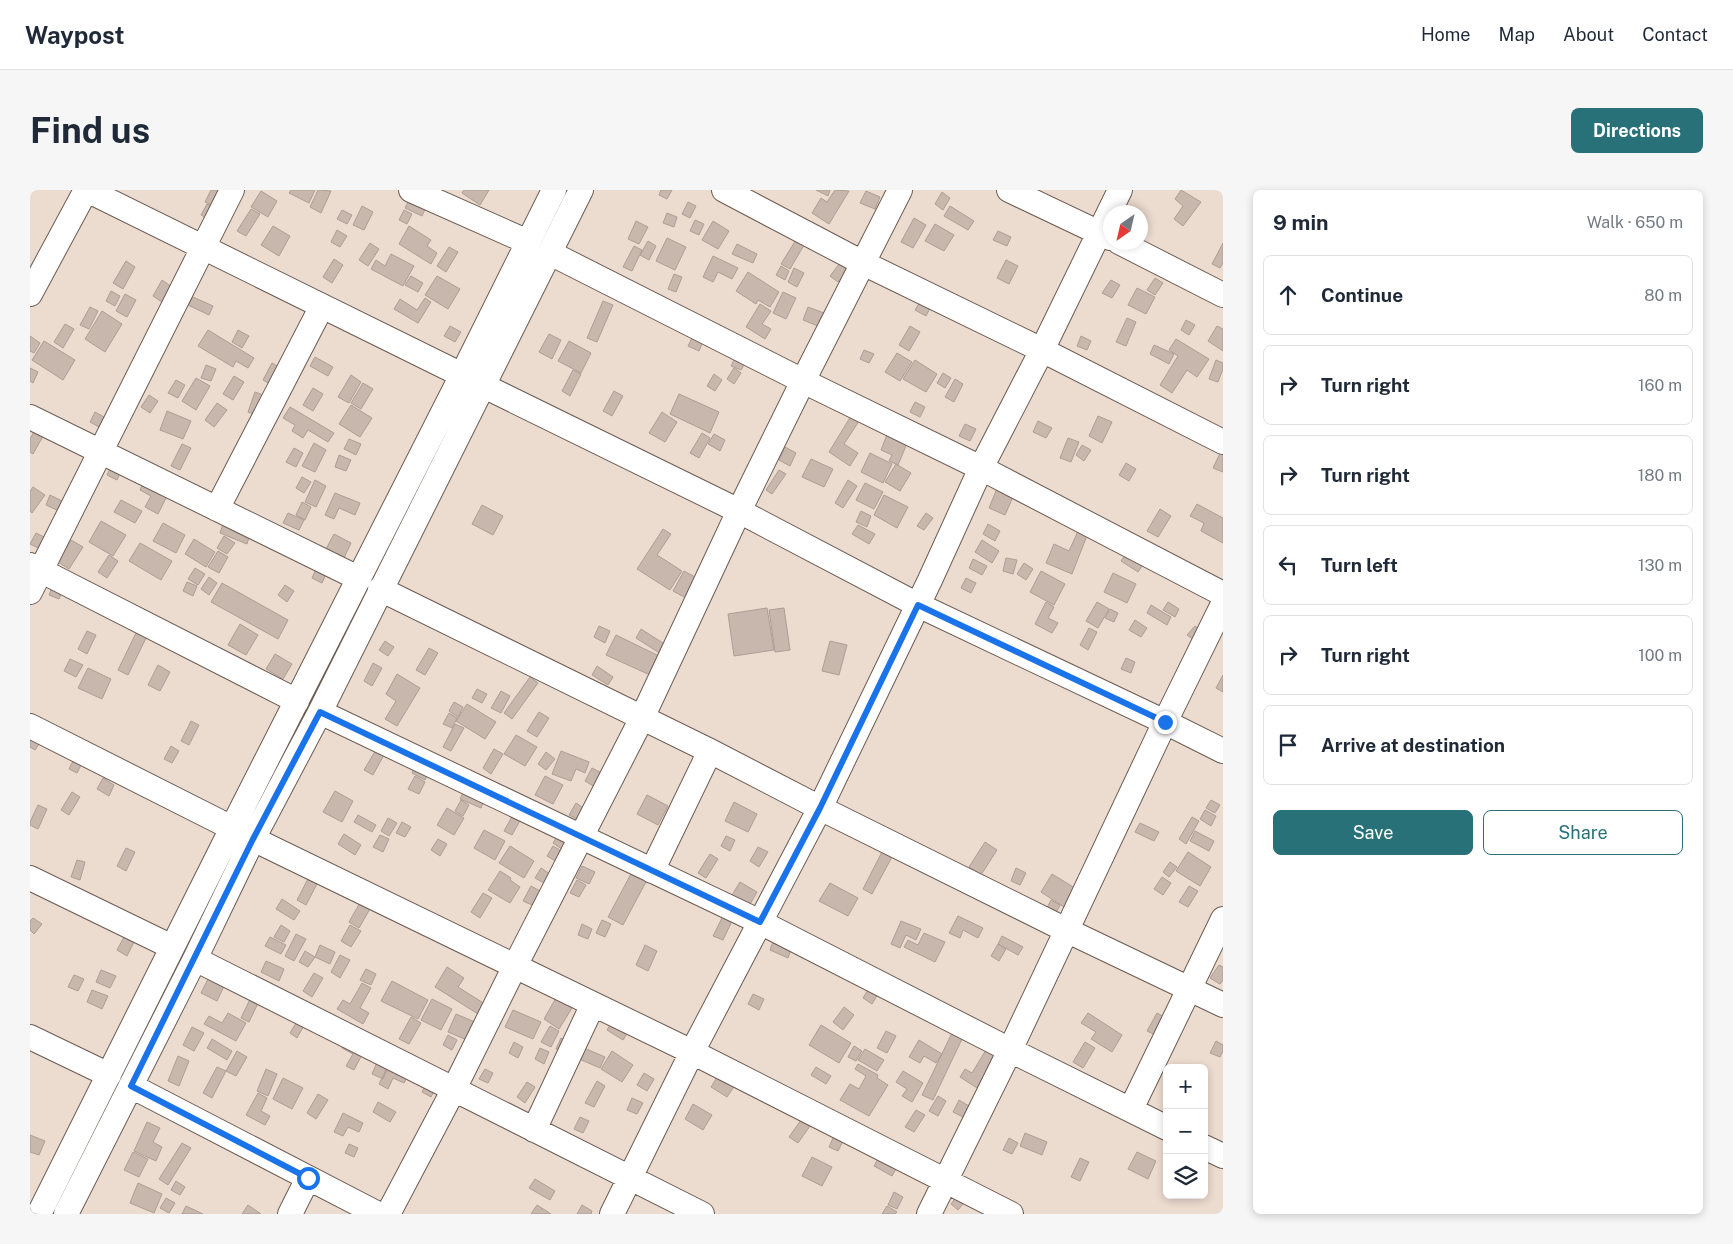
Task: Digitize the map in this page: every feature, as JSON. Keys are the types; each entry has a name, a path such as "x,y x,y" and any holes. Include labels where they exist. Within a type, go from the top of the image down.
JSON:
{"street":[{"path":"30,294 86,190 462,375"},
{"path":"30,592 35,568 101,452 232,190"},
{"path":"411,190 441,196 528,242"},
{"path":"39,1214 554,190"},
{"path":"66,1214 581,190"},
{"path":"724,190 862,263 1042,350 1223,442"},
{"path":"388,1214 454,1089 580,837 642,718 739,511 900,190"},
{"path":"1009,190 1103,235"},
{"path":"1117,205 1120,190"},
{"path":"612,1214 692,1052 820,808 982,468 1042,350 1103,248"},
{"path":"1133,250 1223,295"},
{"path":"550,253 803,381 982,468 1223,594"},
{"path":"217,509 322,306"},
{"path":"484,386 739,511 918,605 1223,751"},
{"path":"30,417 358,578"},
{"path":"35,568 297,701"},
{"path":"380,589 1223,1006"},
{"path":"929,1214 1010,1050 1223,604"},
{"path":"320,712 760,922 1163,1126"},
{"path":"30,726 232,828"},
{"path":"652,871 710,751"},
{"path":"253,839 692,1052 1011,1214"},
{"path":"30,878 172,948"},
{"path":"1131,1109 1223,919"},
{"path":"194,959 630,1178 691,1211"},
{"path":"534,1130 593,1004"},
{"path":"30,1037 109,1075"},
{"path":"131,1086 378,1214"},
{"path":"1208,1149 1223,1156"},
{"path":"290,1214 308,1178"}],"building":[{"path":"211,190 225,190 220,209 205,202"},
{"path":"291,190 315,190 309,203 289,193"},
{"path":"318,190 331,191 321,213 310,207"},
{"path":"464,190 489,190 480,205 462,193"},
{"path":"661,190 672,190 667,199 659,195"},
{"path":"816,190 830,190 828,196"},
{"path":"835,190 849,191 829,224 812,213 821,198 827,202"},
{"path":"1181,190 1201,202 1183,226 1174,219 1183,206 1175,199"},
{"path":"261,191 277,201 268,217 251,207"},
{"path":"866,191 880,197 875,209 860,203"},
{"path":"942,192 950,198 943,210 935,204"},
{"path":"410,198 426,207 422,216 405,208"},
{"path":"688,202 696,206 690,218 682,214"},
{"path":"207,204 218,210 212,221 201,215"},
{"path":"362,206 373,212 364,230 353,225"},
{"path":"950,206 974,221 968,230 944,216"},
{"path":"251,209 260,214 246,236 237,231"},
{"path":"342,210 352,215 347,224 337,219"},
{"path":"404,210 412,214 407,224 399,220"},
{"path":"667,213 677,217 674,227 663,223"},
{"path":"914,218 926,225 913,248 901,242"},
{"path":"695,220 704,224 699,235 690,231"},
{"path":"636,221 648,227 639,244 628,239"},
{"path":"713,221 729,231 718,249 702,240"},
{"path":"935,224 954,235 944,251 925,241"},
{"path":"273,226 290,236 279,256 261,245"},
{"path":"409,226 431,240 427,246 437,253 431,264 399,244"},
{"path":"337,230 347,236 340,247 331,242"},
{"path":"998,231 1011,237 1007,246 993,240"},
{"path":"799,235 807,240 790,269 781,264"},
{"path":"667,238 686,247 675,270 656,261"},
{"path":"648,241 656,246 649,260 640,255"},
{"path":"370,243 379,249 368,266 359,260"},
{"path":"1223,243 1223,263 1220,268 1212,264"},
{"path":"737,244 757,254 753,263 732,254"},
{"path":"634,246 642,250 632,271 623,267"},
{"path":"449,247 458,252 446,272 437,266"},
{"path":"391,254 414,266 403,286 371,269 376,260 385,266"},
{"path":"713,256 738,268 732,279 718,272 713,282 703,277"},
{"path":"334,259 343,265 332,283 323,277"},
{"path":"843,259 851,265 838,282 830,276"},
{"path":"1006,260 1018,266 1009,284 997,278"},
{"path":"126,261 135,267 123,289 113,283"},
{"path":"781,266 789,271 785,280 776,275"},
{"path":"794,268 804,273 797,287 788,282"},
{"path":"748,272 779,292 770,307 758,300 756,304 736,291"},
{"path":"674,274 682,277 676,292 668,289"},
{"path":"411,276 423,283 418,292 405,285"},
{"path":"437,276 460,289 448,309 425,295"},
{"path":"1155,278 1163,283 1155,295 1147,290"},
{"path":"162,280 172,287 162,302 153,296"},
{"path":"1111,280 1120,285 1112,298 1102,293"},
{"path":"1137,288 1155,297 1146,314 1128,305"},
{"path":"111,291 120,296 115,306 106,301"},
{"path":"783,292 796,298 786,319 773,313"},
{"path":"125,294 136,300 127,317 116,311"},
{"path":"193,297 213,306 209,315 188,305"},
{"path":"425,298 431,302 418,323 394,309 400,299 417,310"},
{"path":"921,300 931,306 926,316 915,310"},
{"path":"603,301 613,305 597,342 587,338"},
{"path":"760,304 771,311 762,324 771,329 765,339 746,327"},
{"path":"90,307 98,311 89,329 80,325"},
{"path":"808,307 824,313 818,326 803,320"},
{"path":"102,311 122,324 105,352 85,339"},
{"path":"1127,318 1136,322 1126,346 1116,342"},
{"path":"1186,320 1195,325 1189,335 1181,330"},
{"path":"65,324 74,329 63,348 54,342"},
{"path":"450,326 461,332 455,342 444,336"},
{"path":"910,326 920,332 909,351 899,345"},
{"path":"1217,326 1223,329 1223,351 1208,341"},
{"path":"208,330 254,358 248,368 236,361 233,367 198,346"},
{"path":"238,330 249,336 242,348 232,342"},
{"path":"549,334 561,340 552,359 539,352"},
{"path":"30,336 40,343 34,353 30,351"},
{"path":"693,336 703,341 699,351 688,346"},
{"path":"1081,336 1091,341 1087,350 1077,346"},
{"path":"1176,339 1209,359 1197,377 1187,370 1172,393 1160,385 1178,356 1169,350"},
{"path":"44,341 75,360 63,380 32,360"},
{"path":"569,341 591,353 581,373 558,361"},
{"path":"1154,345 1174,354 1169,364 1150,354"},
{"path":"864,350 874,354 869,363 860,359"},
{"path":"897,353 912,362 900,381 885,372"},
{"path":"736,356 746,361 741,370 731,366"},
{"path":"315,357 333,367 328,376 310,366"},
{"path":"915,360 937,374 926,392 903,379"},
{"path":"1216,360 1223,363 1223,369 1218,382 1209,379"},
{"path":"272,363 281,368 272,385 263,380"},
{"path":"206,365 216,369 211,381 201,378"},
{"path":"30,368 38,372 33,383 30,381"},
{"path":"734,368 741,373 734,384 727,379"},
{"path":"573,370 581,374 570,396 562,391"},
{"path":"943,373 951,378 945,388 937,383"},
{"path":"714,374 722,380 715,391 707,386"},
{"path":"351,375 361,382 349,403 338,397"},
{"path":"234,376 244,382 233,400 223,394"},
{"path":"196,378 210,386 196,410 182,401"},
{"path":"955,379 963,384 954,402 945,397"},
{"path":"176,380 185,385 178,398 168,393"},
{"path":"363,383 373,389 361,409 351,403"},
{"path":"313,388 323,394 313,411 303,405"},
{"path":"614,391 623,396 612,416 603,411"},
{"path":"255,392 266,396 258,416 248,412"},
{"path":"679,394 719,412 710,433 670,414"},
{"path":"149,395 158,401 150,413 141,407"},
{"path":"915,402 925,407 920,417 910,412"},
{"path":"217,403 227,410 214,427 205,420"},
{"path":"351,405 372,418 360,437 339,424"},
{"path":"290,407 334,433 328,442 308,430 303,438 292,431 295,425 283,418"},
{"path":"167,411 191,421 183,439 160,430"},
{"path":"95,412 104,417 99,427 90,422"},
{"path":"662,412 677,422 665,442 649,433"},
{"path":"851,416 859,421 844,444 858,453 850,466 829,452"},
{"path":"1098,416 1112,422 1102,443 1089,436"},
{"path":"1038,421 1052,428 1046,438 1033,432"},
{"path":"965,424 976,429 970,441 959,436"},
{"path":"37,426 46,431 33,454 30,452 30,439"},
{"path":"888,432 908,441 898,465 889,461 892,455 881,450"},
{"path":"702,433 710,438 699,458 690,453"},
{"path":"714,434 725,440 720,451 708,444"},
{"path":"1068,438 1079,442 1071,462 1060,458"},
{"path":"349,439 361,444 356,455 344,449"},
{"path":"314,443 326,450 315,472 302,466"},
{"path":"182,444 191,448 180,470 171,466"},
{"path":"1082,445 1091,450 1084,461 1076,455"},
{"path":"785,447 796,453 790,466 779,460"},
{"path":"294,448 303,453 296,467 286,462"},
{"path":"1223,450 1223,472 1213,468"},
{"path":"870,453 892,464 883,483 861,472"},
{"path":"339,455 351,460 346,471 335,467"},
{"path":"811,459 833,469 824,487 802,477"},
{"path":"1126,463 1136,469 1129,481 1119,475"},
{"path":"112,464 122,469 117,480 107,475"},
{"path":"896,464 911,473 900,491 885,482"},
{"path":"779,470 786,474 772,494 766,490"},
{"path":"302,477 311,482 304,493 296,488"},
{"path":"315,480 326,486 316,507 305,502"},
{"path":"848,480 857,486 843,508 835,503"},
{"path":"144,481 168,494 158,514 145,507 151,496 140,490"},
{"path":"1000,481 1017,488 1005,515 989,508"},
{"path":"865,483 883,492 874,509 856,500"},
{"path":"33,487 45,495 32,513 30,511 30,491"},
{"path":"335,493 360,503 355,515 339,508 334,519 325,515"},
{"path":"50,495 64,502 59,511 46,505"},
{"path":"884,495 908,507 897,528 874,515"},
{"path":"121,500 142,511 135,523 114,512"},
{"path":"302,502 311,507 305,520 296,515"},
{"path":"1197,504 1223,518 1223,543 1201,531 1204,523 1190,516"},
{"path":"482,505 503,516 493,535 472,524"},
{"path":"1160,509 1171,516 1158,537 1147,531"},
{"path":"861,511 871,516 867,527 856,522"},
{"path":"288,513 304,520 299,530 283,523"},
{"path":"926,513 933,518 924,530 917,526"},
{"path":"101,521 126,535 113,556 89,542"},
{"path":"163,523 185,535 176,553 153,541"},
{"path":"223,524 250,534 247,544 220,533"},
{"path":"988,524 1000,531 995,541 983,534"},
{"path":"858,525 875,534 869,544 852,534"},
{"path":"663,529 671,534 657,555 682,571 670,590 637,569"},
{"path":"1079,529 1088,533 1072,574 1046,563 1054,544 1069,551"},
{"path":"36,533 46,538 40,549 30,544"},
{"path":"334,534 351,543 343,560 325,551"},
{"path":"224,536 235,543 227,554 217,548"},
{"path":"194,539 215,552 206,567 185,554"},
{"path":"71,540 83,547 69,569 58,562"},
{"path":"982,540 999,551 992,563 975,552"},
{"path":"140,543 172,561 161,580 129,561"},
{"path":"218,551 228,557 219,573 208,567"},
{"path":"1127,552 1144,563 1138,572 1121,561"},
{"path":"109,555 118,561 107,578 98,572"},
{"path":"1006,558 1017,560 1013,574 1003,571"},
{"path":"973,559 987,566 982,575 969,568"},
{"path":"1024,563 1033,569 1026,580 1017,574"},
{"path":"195,568 205,574 198,585 188,579"},
{"path":"316,569 326,574 322,583 312,578"},
{"path":"684,571 697,578 686,598 673,591"},
{"path":"1041,571 1065,584 1054,605 1030,592"},
{"path":"1113,573 1136,584 1127,603 1104,592"},
{"path":"209,577 217,583 209,595 201,589"},
{"path":"966,578 976,583 971,593 961,588"},
{"path":"187,582 197,586 193,596 183,591"},
{"path":"222,583 288,620 278,639 211,602"},
{"path":"53,585 63,589 59,599 49,595"},
{"path":"285,585 294,591 287,602 278,595"},
{"path":"1046,602 1054,607 1048,618 1058,623 1052,633 1035,624"},
{"path":"1097,602 1109,609 1098,628 1086,621"},
{"path":"1168,602 1179,609 1175,617 1163,610"},
{"path":"1151,605 1171,617 1167,625 1147,613"},
{"path":"767,608 774,650 734,656 728,614"},
{"path":"784,608 790,650 775,652 769,610"},
{"path":"1110,609 1118,613 1114,622 1105,618"},
{"path":"1135,620 1147,628 1141,637 1129,630"},
{"path":"240,624 258,635 246,655 228,645"},
{"path":"599,626 610,631 605,643 594,637"},
{"path":"1195,626 1206,634 1198,643 1187,635"},
{"path":"1089,628 1097,632 1088,650 1080,645"},
{"path":"138,629 148,634 128,675 118,670"},
{"path":"641,629 666,645 661,654 636,638"},
{"path":"87,631 96,635 87,654 78,649"},
{"path":"616,635 659,656 650,675 606,655"},
{"path":"385,641 394,647 388,656 379,650"},
{"path":"830,641 847,645 839,675 822,671"},
{"path":"429,648 438,653 425,675 416,670"},
{"path":"275,654 292,664 283,679 266,669"},
{"path":"1126,658 1135,662 1131,673 1121,669"},
{"path":"70,659 83,665 76,677 64,671"},
{"path":"373,663 382,668 372,686 364,681"},
{"path":"158,665 170,672 160,691 148,685"},
{"path":"597,666 613,677 608,685 592,675"},
{"path":"88,668 111,679 102,699 78,688"},
{"path":"397,674 420,688 397,726 385,719 396,701 386,694"},
{"path":"1223,675 1223,692 1216,688"},
{"path":"530,677 538,683 512,719 504,713"},
{"path":"477,689 487,694 482,703 472,698"},
{"path":"501,691 510,696 501,713 491,708"},
{"path":"454,702 463,707 458,717 449,711"},
{"path":"467,704 496,722 485,739 456,721"},
{"path":"539,712 549,718 537,737 527,731"},
{"path":"449,713 457,718 452,728 443,724"},
{"path":"191,721 199,725 189,745 181,741"},
{"path":"455,724 464,728 451,751 443,747"},
{"path":"516,735 537,747 525,766 504,754"},
{"path":"30,738 41,741 35,750 30,747"},
{"path":"171,746 179,751 172,763 164,759"},
{"path":"377,748 385,753 373,775 364,770"},
{"path":"494,749 503,754 491,774 483,768"},
{"path":"561,751 589,762 585,773 576,769 571,781 552,774"},
{"path":"546,752 555,759 546,770 538,764"},
{"path":"74,759 82,763 77,773 69,769"},
{"path":"415,766 429,772 425,780 412,773"},
{"path":"592,768 602,773 595,787 585,781"},
{"path":"415,776 425,782 419,794 408,789"},
{"path":"545,776 563,785 553,804 535,795"},
{"path":"103,778 114,785 109,796 97,789"},
{"path":"465,789 485,797 481,808 460,799"},
{"path":"335,791 353,801 342,822 323,812"},
{"path":"72,792 80,797 69,815 61,810"},
{"path":"647,795 668,806 658,825 637,814"},
{"path":"461,800 469,805 463,816 455,811"},
{"path":"1211,800 1220,805 1215,813 1206,808"},
{"path":"734,802 757,814 748,832 725,821"},
{"path":"576,803 585,809 579,820 569,815"},
{"path":"38,805 47,809 38,829 30,825 30,822"},
{"path":"447,808 464,818 454,835 437,825"},
{"path":"1205,810 1216,816 1211,826 1200,819"},
{"path":"514,813 522,817 512,835 504,831"},
{"path":"358,815 376,825 372,832 354,822"},
{"path":"1192,817 1199,821 1186,844 1179,839"},
{"path":"388,818 397,823 389,836 381,831"},
{"path":"402,822 411,827 405,837 396,833"},
{"path":"1140,823 1159,832 1154,841 1135,832"},
{"path":"484,830 505,841 495,860 474,848"},
{"path":"1195,831 1214,841 1209,851 1190,841"},
{"path":"344,834 361,845 355,855 338,844"},
{"path":"380,835 389,839 383,852 373,847"},
{"path":"558,835 568,841 563,850 553,843"},
{"path":"726,836 735,840 730,851 721,846"},
{"path":"438,839 447,844 440,856 431,850"},
{"path":"985,842 997,850 981,875 969,867"},
{"path":"510,846 534,861 524,878 499,863"},
{"path":"553,846 563,852 557,862 547,856"},
{"path":"758,847 768,852 759,867 750,861"},
{"path":"126,848 135,852 126,871 117,866"},
{"path":"883,850 893,855 872,894 863,889"},
{"path":"1188,852 1211,867 1200,886 1176,871"},
{"path":"710,854 718,859 706,878 698,873"},
{"path":"77,860 85,862 80,880 71,877"},
{"path":"1170,862 1177,867 1169,877 1163,872"},
{"path":"582,866 595,872 589,884 576,878"},
{"path":"541,868 550,874 544,883 535,878"},
{"path":"1016,868 1026,873 1020,885 1011,881"},
{"path":"500,871 520,887 510,903 488,890"},
{"path":"632,872 647,880 623,925 608,917"},
{"path":"1052,874 1078,890 1067,909 1041,892"},
{"path":"310,875 319,880 306,905 297,900"},
{"path":"1162,877 1171,883 1163,895 1154,889"},
{"path":"577,880 586,885 579,897 570,893"},
{"path":"740,882 757,892 749,906 732,895"},
{"path":"830,883 858,898 848,916 819,901"},
{"path":"531,886 540,891 532,905 523,901"},
{"path":"1189,886 1198,891 1188,907 1179,902"},
{"path":"483,893 492,898 480,918 471,912"},
{"path":"282,899 300,911 294,920 276,909"},
{"path":"1051,900 1060,905 1056,913 1047,908"},
{"path":"361,901 371,907 359,928 349,922"},
{"path":"724,914 733,919 723,940 713,936"},
{"path":"958,916 983,928 978,938 963,930 960,938 949,933"},
{"path":"33,918 42,924 34,934 30,930 30,921"},
{"path":"602,920 611,924 605,937 596,933"},
{"path":"901,921 921,929 916,940 906,935 900,948 891,944"},
{"path":"582,924 592,929 588,939 578,935"},
{"path":"281,925 290,931 284,942 274,937"},
{"path":"350,925 361,931 351,947 341,941"},
{"path":"924,933 945,942 935,962 904,947 908,940 918,945"},
{"path":"296,934 306,939 294,961 285,956"},
{"path":"1002,936 1023,947 1018,955 998,944"},
{"path":"124,937 134,942 127,956 117,950"},
{"path":"270,937 286,945 281,954 265,946"},
{"path":"774,939 792,947 788,958 770,950"},
{"path":"998,944 1006,949 999,961 991,956"},
{"path":"320,945 335,952 330,964 315,957"},
{"path":"645,945 657,951 648,971 636,965"},
{"path":"305,951 315,957 308,967 299,962"},
{"path":"340,955 350,960 340,978 331,972"},
{"path":"266,961 284,969 279,981 261,972"},
{"path":"1219,965 1223,967 1223,980 1220,984 1210,978"},
{"path":"447,967 464,978 458,987 485,1004 478,1014 435,987"},
{"path":"366,969 376,974 371,985 360,980"},
{"path":"101,970 116,976 110,988 96,982"},
{"path":"314,973 323,978 312,997 303,991"},
{"path":"74,975 84,979 78,991 68,987"},
{"path":"210,975 226,982 217,1001 201,993"},
{"path":"392,981 428,1000 418,1019 381,1001"},
{"path":"362,983 371,988 360,1008 369,1013 363,1024 337,1009 343,1000 350,1004"},
{"path":"869,988 878,994 872,1004 863,998"},
{"path":"92,990 108,996 102,1009 87,1002"},
{"path":"753,994 764,999 759,1010 748,1004"},
{"path":"252,995 260,999 249,1022 241,1018"},
{"path":"556,998 572,1008 559,1029 544,1019"},
{"path":"432,999 452,1009 441,1030 421,1020"},
{"path":"844,1007 854,1015 843,1030 833,1022"},
{"path":"513,1010 541,1022 533,1039 505,1027"},
{"path":"228,1013 246,1023 236,1041 204,1024 209,1016 222,1023"},
{"path":"1088,1013 1122,1035 1112,1052 1091,1039 1096,1032 1081,1023"},
{"path":"1157,1013 1179,1025 1170,1042 1147,1031"},
{"path":"456,1014 475,1022 467,1040 448,1032"},
{"path":"411,1017 421,1023 409,1044 399,1039"},
{"path":"299,1018 306,1022 297,1038 290,1033"},
{"path":"612,1022 628,1032 623,1040 607,1030"},
{"path":"821,1025 851,1043 839,1063 809,1045"},
{"path":"550,1026 559,1031 551,1047 541,1042"},
{"path":"192,1027 204,1033 194,1051 183,1045"},
{"path":"886,1031 896,1036 887,1053 877,1048"},
{"path":"952,1033 962,1039 933,1100 922,1095"},
{"path":"448,1035 457,1040 452,1050 443,1045"},
{"path":"561,1038 605,1057 600,1068 556,1049"},
{"path":"212,1039 232,1051 227,1060 207,1048"},
{"path":"347,1039 365,1049 354,1070 346,1066 353,1054 342,1048"},
{"path":"919,1040 942,1054 936,1063 924,1056 920,1063 909,1057"},
{"path":"1216,1041 1223,1045 1220,1057 1210,1053"},
{"path":"514,1042 523,1047 518,1058 509,1053"},
{"path":"1085,1042 1095,1048 1083,1068 1073,1062"},
{"path":"854,1046 862,1051 856,1061 848,1057"},
{"path":"540,1048 549,1052 544,1064 535,1059"},
{"path":"865,1049 884,1060 877,1071 858,1060"},
{"path":"986,1050 996,1056 977,1088 960,1077 965,1069 972,1073"},
{"path":"237,1051 247,1057 236,1076 226,1071"},
{"path":"612,1051 633,1065 622,1082 601,1069"},
{"path":"178,1056 189,1061 179,1086 168,1081"},
{"path":"378,1060 389,1064 383,1079 372,1074"},
{"path":"389,1064 409,1074 404,1083 393,1078 388,1089 379,1084"},
{"path":"858,1064 878,1075 877,1078 888,1085 869,1116 840,1100 850,1084 859,1089 866,1076 855,1069"},
{"path":"217,1067 226,1071 212,1098 203,1093"},
{"path":"816,1067 831,1076 826,1084 811,1075"},
{"path":"266,1069 277,1074 268,1096 257,1091"},
{"path":"485,1069 493,1073 488,1083 479,1079"},
{"path":"903,1071 923,1083 912,1102 902,1096 907,1089 896,1082"},
{"path":"644,1073 654,1079 647,1091 637,1085"},
{"path":"719,1074 735,1085 727,1097 711,1087"},
{"path":"283,1078 303,1088 292,1109 273,1099"},
{"path":"597,1081 605,1086 594,1107 585,1103"},
{"path":"427,1082 436,1087 431,1097 422,1092"},
{"path":"527,1082 535,1087 525,1103 517,1097"},
{"path":"258,1093 267,1098 261,1111 270,1116 265,1125 246,1115"},
{"path":"318,1094 328,1100 316,1119 307,1113"},
{"path":"938,1096 946,1101 938,1116 929,1111"},
{"path":"632,1098 643,1103 637,1114 627,1110"},
{"path":"959,1100 969,1106 963,1117 953,1112"},
{"path":"378,1102 396,1112 390,1122 373,1112"},
{"path":"693,1104 712,1115 703,1130 685,1119"},
{"path":"916,1110 925,1115 914,1132 905,1127"},
{"path":"343,1113 363,1123 359,1132 348,1127 343,1136 334,1132"},
{"path":"580,1117 589,1121 583,1133 574,1129"},
{"path":"801,1120 810,1126 798,1143 789,1137"},
{"path":"147,1122 160,1128 153,1142 162,1147 156,1161 134,1151"},
{"path":"1025,1133 1047,1142 1042,1155 1020,1146"},
{"path":"30,1135 45,1141 39,1155 30,1152"},
{"path":"834,1136 843,1141 838,1151 829,1147"},
{"path":"1009,1138 1018,1143 1012,1154 1003,1150"},
{"path":"182,1143 191,1148 168,1185 159,1179"},
{"path":"349,1144 358,1148 354,1157 345,1153"},
{"path":"133,1152 148,1159 139,1177 124,1170"},
{"path":"1137,1152 1156,1161 1148,1179 1128,1169"},
{"path":"812,1157 832,1167 822,1186 802,1176"},
{"path":"879,1157 897,1167 892,1176 874,1166"},
{"path":"1080,1158 1089,1162 1080,1181 1071,1177"},
{"path":"535,1179 555,1191 550,1200 529,1188"},
{"path":"176,1181 185,1187 180,1195 171,1190"},
{"path":"138,1183 162,1194 154,1213 130,1203"},
{"path":"894,1192 903,1197 897,1209 888,1205"},
{"path":"959,1193 967,1199 958,1210 951,1204"},
{"path":"166,1198 175,1203 169,1213 160,1208"},
{"path":"248,1205 261,1214 242,1214"},
{"path":"537,1205 551,1214 531,1214"},
{"path":"582,1205 592,1211 591,1214 577,1214"},
{"path":"186,1206 203,1214 182,1214"},
{"path":"887,1206 897,1212 895,1214 882,1214"}],"route":[{"path":"308,1178 131,1086 253,839 320,712 760,922 820,808 918,605 1165,722"}]}
